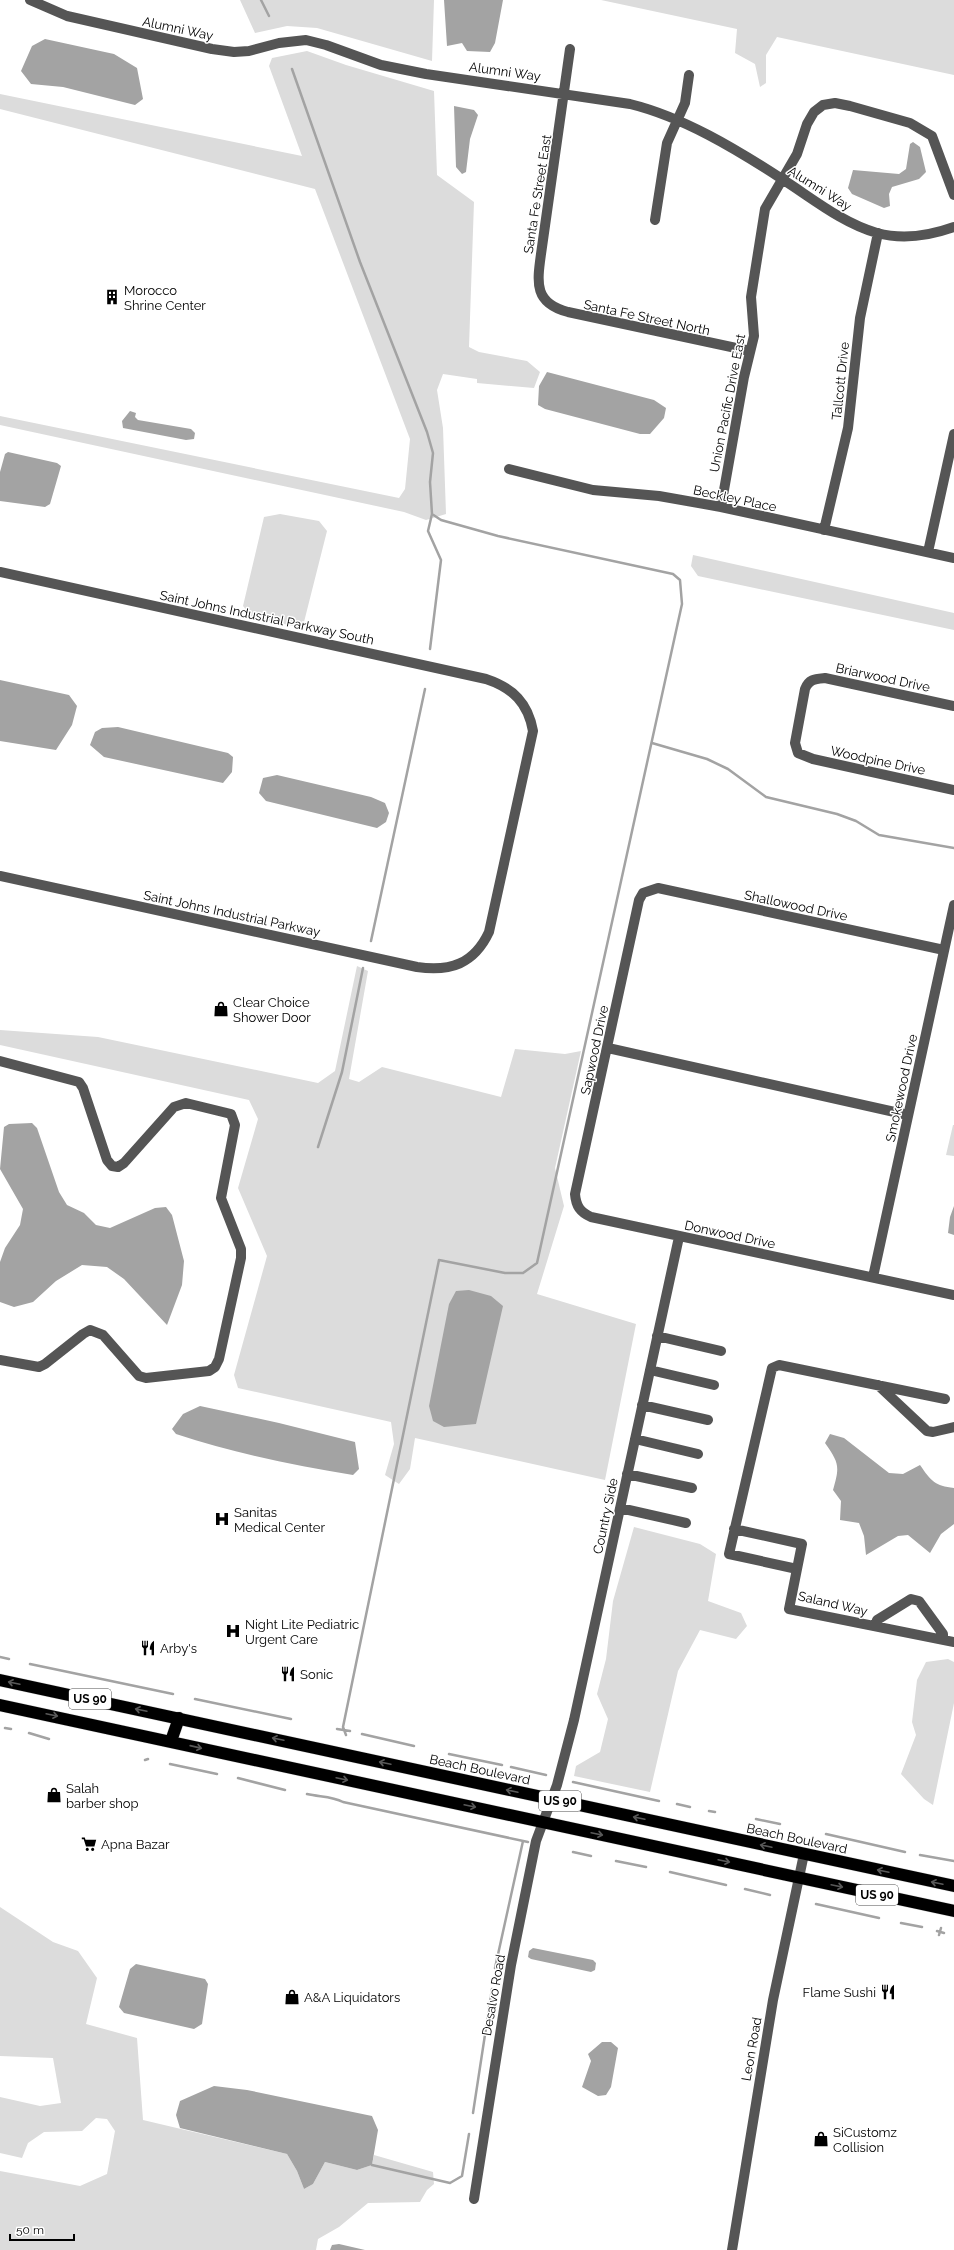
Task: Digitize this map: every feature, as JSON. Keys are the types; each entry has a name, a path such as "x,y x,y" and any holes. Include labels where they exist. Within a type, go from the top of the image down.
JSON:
{"highway":[{"name":"Beach Boulevard","path":"0,1680 954,1886"},
{"name":"US 90","path":"0,1705 954,1911"},
{"path":"171,1741 179,1718"}],"street":[{"name":"Alumni Way","path":"30,0 67,16 212,49 234,52 249,51 278,43 306,40 326,45 381,65 419,73 565,93 649,108 678,120 782,179 840,216 862,228 878,233 902,237 939,232 954,227"},
{"name":"Santa Fe Street East","path":"543,298 538,287 538,280 570,49"},
{"path":"655,220 667,143 685,103 688,75"},
{"name":"Union Pacific Drive East","path":"721,507 754,336 752,297 765,209 803,140 807,124 814,112 822,106 835,103 864,109 910,123 926,131 932,136 954,195"},
{"name":"Tallcott Drive","path":"824,530 847,435 862,306 878,233"},
{"name":"Santa Fe Street North","path":"543,298 557,309 568,312 750,351"},
{"path":"928,552 954,434"},
{"name":"Beckley Place","path":"509,468 593,490 659,496 721,507 954,558"},
{"name":"Saint Johns Industrial Parkway South","path":"0,572 486,679 500,684 522,701 531,721 533,731 497,903 484,942 459,965"},
{"name":"Briarwood Drive","path":"798,753 795,743 796,735 807,683 814,679 825,678 954,706"},
{"name":"Woodpine Drive","path":"798,753 813,759 954,790"},
{"name":"Saint Johns Industrial Parkway","path":"0,876 417,967 439,969 459,965"},
{"name":"Shallowood Drive","path":"643,893 658,888 944,950"},
{"name":"Sapwood Drive","path":"582,1213 576,1202 575,1194 639,900 643,893"},
{"name":"Smokewood Drive","path":"873,1277 954,904"},
{"path":"608,1048 908,1115"},
{"path":"0,1061 79,1082 83,1088 107,1160 112,1166 118,1167 124,1163 174,1107 186,1103 231,1114 235,1125 221,1198 241,1249 241,1258 219,1359 216,1367 209,1371 146,1378 139,1376 103,1335 90,1330 39,1367 0,1360"},
{"name":"Donwood Drive","path":"582,1213 591,1217 954,1295"},
{"name":"Country Side","path":"551,1799 557,1786 574,1720 679,1236"},
{"path":"657,1336 722,1351"},
{"path":"797,1569 729,1554 772,1368 779,1365 945,1399"},
{"path":"650,1370 714,1385"},
{"path":"878,1385 927,1431 933,1432 954,1427"},
{"path":"642,1405 708,1420"},
{"path":"635,1439 698,1454"},
{"path":"627,1474 692,1488"},
{"path":"620,1508 686,1523"},
{"name":"Saland Way","path":"734,1529 802,1544 789,1609 954,1642"},
{"path":"875,1626 877,1620 911,1599 919,1601 943,1634 943,1640"},
{"name":"Desalvo Road","path":"474,2199 510,1965 536,1841 551,1799"},
{"name":"Leon Road","path":"732,2250 773,2000 804,1854"}],"shaded area":[{"path":"240,0 434,0 432,61 317,28 287,26 255,33"},
{"path":"444,0 503,0 495,43 490,52 467,51 462,43 447,46"},
{"path":"601,0 954,0 954,75 777,37 766,55 766,83 760,87 755,64 735,53 737,29"},
{"path":"45,39 114,54 137,68 143,99 135,105 63,87 31,84 21,71 32,46"},
{"path":"307,51 346,65 434,91 437,175 474,202 469,347 479,352 527,361 540,372 534,388 477,383 477,379 443,374 437,390 443,428 446,514 426,520 404,512 0,425 0,416 399,498 405,489 410,439 315,189 0,109 0,94 302,156 269,66 272,58"},
{"path":"454,106 474,110 478,115 470,139 466,172 462,174 456,167"},
{"path":"913,142 920,147 926,172 919,179 892,187 889,194 890,206 884,208 852,194 848,188 853,170 899,174 906,169 910,144"},
{"path":"547,372 654,400 666,408 664,418 650,434 640,434 545,409 538,405 539,386"},
{"path":"130,411 136,413 135,417 138,420 191,429 195,433 194,439 186,440 123,428 122,421"},
{"path":"8,452 57,463 61,466 50,504 45,507 0,501 0,472 5,454"},
{"path":"280,514 319,521 327,531 304,622 299,627 253,618 243,606 264,517"},
{"path":"693,555 954,613 954,630 698,576 691,566"},
{"path":"0,680 69,695 77,706 72,725 56,750 0,741"},
{"path":"118,727 228,753 233,757 232,772 223,783 104,757 90,745 95,732 102,728"},
{"path":"277,775 371,797 385,803 389,813 386,822 377,828 266,801 259,793 263,778"},
{"path":"357,966 368,971 349,1079 359,1082 382,1067 501,1097 515,1049 565,1054 581,1051 555,1168 564,1206 537,1294 636,1324 605,1480 415,1438 410,1469 399,1484 385,1475 394,1444 391,1422 238,1388 234,1375 267,1256 238,1188 258,1119 249,1100 0,1045 0,1030 98,1037 318,1083 335,1071"},
{"path":"32,1123 37,1128 59,1192 67,1205 84,1213 96,1225 110,1228 155,1208 166,1207 172,1215 184,1261 182,1285 167,1325 124,1279 107,1267 82,1265 56,1281 33,1302 14,1307 0,1302 0,1262 5,1248 20,1225 23,1209 0,1169 4,1127 9,1124"},
{"path":"954,1125 954,1156 946,1155"},
{"path":"954,1206 954,1235 948,1233 950,1217"},
{"path":"469,1290 491,1296 503,1306 476,1424 444,1427 433,1421 429,1406 449,1304 456,1291"},
{"path":"200,1406 279,1423 355,1442 359,1469 353,1475 308,1467 241,1453 176,1434 172,1429 183,1414"},
{"path":"830,1434 844,1438 889,1473 903,1474 920,1465 934,1482 942,1486 954,1488 954,1524 941,1534 930,1553 908,1535 898,1536 866,1555 864,1536 859,1523 840,1520 841,1501 833,1490 837,1475 837,1465 836,1460 825,1443"},
{"path":"634,1527 700,1544 716,1554 708,1601 741,1613 747,1626 736,1639 700,1630 678,1671 650,1792 574,1776 576,1766 600,1752 608,1719 597,1694 606,1659 613,1601"},
{"path":"948,1659 954,1662 954,1703 933,1805 924,1799 901,1774 916,1735 912,1722 917,1680 926,1662"},
{"path":"0,1907 53,1942 78,1951 97,1978 86,2024 137,2038 143,2120 287,2154 297,2171 304,2189 313,2184 325,2162 357,2170 372,2165 374,2155 433,2172 434,2184 427,2190 420,2202 368,2203 339,2227 318,2239 316,2250 0,2250 0,2171 80,2186 107,2174 115,2131 107,2119 96,2118 82,2131 44,2132 28,2143 22,2158 0,2153 0,2097 40,2106 61,2103 53,2058 0,2056"},
{"path":"533,1948 593,1960 596,1963 595,1970 591,1972 531,1959 528,1957 529,1951"},
{"path":"136,1964 205,1979 208,1984 202,2024 194,2029 124,2013 119,2007 130,1969"},
{"path":"602,2042 611,2042 618,2048 611,2087 606,2095 598,2096 582,2087 591,2061 588,2054"},
{"path":"214,2086 247,2090 372,2116 378,2130 372,2165 357,2170 325,2162 313,2184 304,2189 297,2171 287,2154 180,2128 176,2115 180,2101"},
{"path":"339,2244 365,2250 330,2250 332,2245"}],"waterway":[{"path":"261,0 269,16"},
{"path":"292,69 360,262 427,432 433,453 430,482 432,514 441,520 498,536 673,574 680,580 682,604 537,1263 523,1273 505,1273 439,1260 343,1727 346,1735"},
{"path":"430,649 441,560 428,531 432,514"},
{"path":"371,941 425,689"},
{"path":"652,743 707,759 728,769 766,797 837,814 856,821 879,835 954,848"},
{"path":"318,1147 342,1072 363,968"},
{"path":"0,1657 9,1659"},
{"path":"30,1664 173,1694"},
{"path":"195,1699 291,1719"},
{"path":"5,1728 11,1729"},
{"path":"337,1729 350,1731"},
{"path":"29,1733 49,1739"},
{"path":"362,1734 414,1746"},
{"path":"449,1754 502,1765"},
{"path":"170,1764 217,1774"},
{"path":"511,1767 546,1775"},
{"path":"238,1778 285,1790"},
{"path":"573,1782 659,1801"},
{"path":"307,1794 528,1842"},
{"path":"677,1804 690,1807"},
{"path":"709,1811 715,1812"},
{"path":"756,1819 780,1824"},
{"path":"826,1834 905,1852"},
{"path":"495,1968 523,1841"},
{"path":"573,1852 591,1856"},
{"path":"920,1855 954,1861"},
{"path":"616,1861 646,1867"},
{"path":"670,1872 726,1885"},
{"path":"745,1889 770,1895"},
{"path":"816,1904 879,1918"},
{"path":"901,1923 922,1927"},
{"path":"939,1935 941,1928"},
{"path":"937,1931 944,1933"},
{"path":"473,2113 492,1989"},
{"path":"372,2165 450,2183 462,2176 469,2134"}],"place":[{"name":"Morocco Shrine Center","path":"112,297"},
{"name":"Clear Choice Shower Door","path":"221,1009"},
{"name":"Sanitas Medical Center","path":"222,1519"},
{"name":"Night Lite Pediatric Urgent Care","path":"233,1631"},
{"name":"Arby's","path":"148,1648"},
{"name":"Sonic","path":"288,1674"},
{"name":"Salah barber shop","path":"54,1795"},
{"name":"Apna Bazar","path":"89,1844"},
{"name":"Flame Sushi","path":"888,1992"},
{"name":"A&A Liquidators","path":"292,1997"},
{"name":"SiCustomz Collision","path":"821,2139"}]}
